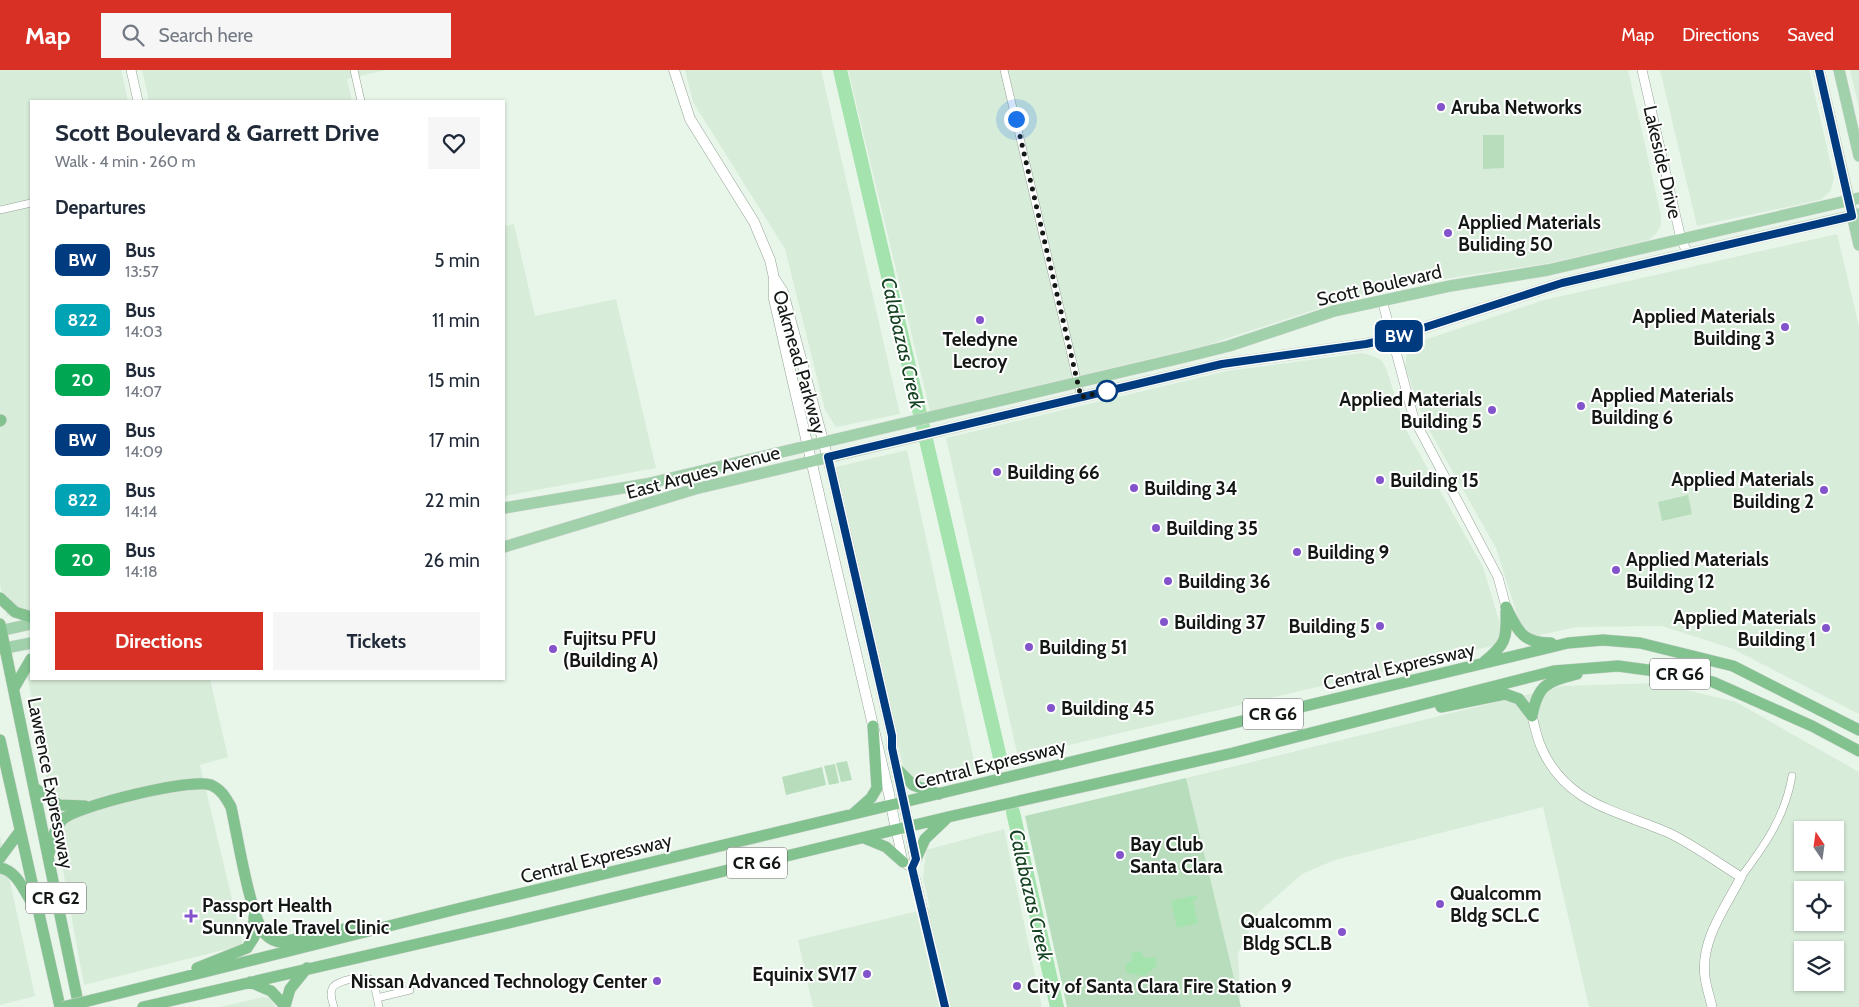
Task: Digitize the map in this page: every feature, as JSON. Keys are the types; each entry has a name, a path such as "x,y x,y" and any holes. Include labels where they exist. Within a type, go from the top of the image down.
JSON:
{"highway":[{"path":"0,598 17,613 30,617"},
{"path":"1506,608 1517,629 1529,640 1543,643 1568,643"},
{"path":"1481,664 1499,649 1506,639 1506,608"},
{"name":"Lawrence Expressway","path":"0,629 36,789 79,1007"},
{"name":"Central Expressway","path":"61,1007 461,908 1568,643 1603,640 1640,643 1733,666 1859,730"},
{"path":"14,688 30,661"},
{"name":"CR G6","path":"143,1007 500,925 896,830 1215,758 1554,671 1618,666 1678,674 1713,682 1812,726 1859,751"},
{"path":"1532,716 1541,688 1565,678 1587,672 1678,674"},
{"path":"1383,714 1402,716 1505,694 1519,699 1532,716"},
{"path":"1834,717 1859,724"},
{"path":"851,815 872,798 877,788 873,726"},
{"name":"Lawrence Expressway","path":"0,740 61,1007"},
{"path":"897,769 913,784 939,794"},
{"path":"48,857 58,824 68,816 89,806 185,784 201,783 214,786 222,793 231,807 254,910 265,934 275,942 431,909 461,908"},
{"path":"36,789 59,805 89,806"},
{"path":"864,838 886,847 910,863 925,839 948,818"},
{"path":"0,858 20,831"},
{"path":"0,868 8,870 15,875 38,910"},
{"path":"162,983 247,948 254,937 254,910"},
{"path":"250,982 271,992 286,1006 290,989 307,968"}],"main road":[{"name":"Oakmead Parkway","path":"674,70 690,119 754,222 766,251 774,278 783,292 828,457 888,718 909,827"},
{"path":"1819,70 1854,199 1859,245"},
{"path":"1839,70 1859,156"},
{"name":"Scott Boulevard","path":"910,422 1229,346 1334,311 1382,300 1548,270 1854,199"},
{"path":"1081,397 1222,364 1366,344 1392,338 1562,283 1856,215"},
{"name":"Oakmead Parkway","path":"774,278 774,299 896,830"},
{"name":"East Arques Avenue","path":"505,548 694,488 1081,397"},
{"name":"East Arques Avenue","path":"505,508 646,484 910,422"},
{"path":"0,629 30,624"},
{"path":"3,649 30,643"}],"street":[{"path":"130,70 138,100"},
{"path":"354,70 361,100"},
{"path":"1004,70 1081,397"},
{"name":"Lakeside Drive","path":"1642,70 1681,239 1688,254"},
{"path":"0,210 30,203"},
{"path":"1382,300 1414,419 1498,577 1506,608"},
{"path":"1532,716 1546,757 1563,781 1580,796 1601,808 1676,837 1741,877"},
{"path":"1712,1007 1704,976 1705,952 1712,931 1741,877 1767,843 1788,800 1792,776"},
{"path":"909,827 910,863"},
{"path":"896,830 910,863 945,1007"},
{"path":"334,1007 331,994 333,987 338,983 363,977 372,981 379,1007"},
{"path":"377,998 410,990"}],"shaded area":[{"path":"0,70 121,70 128,100 30,100 30,611 7,616 0,584"},
{"path":"142,70 386,70 347,79 352,100 149,100"},
{"path":"685,70 821,70 900,414 836,427 825,410 785,249 693,102"},
{"path":"848,70 1628,70 1661,215 1661,225 1656,234 1649,240 1545,264 1382,288 1204,346 930,411"},
{"path":"1660,70 1809,70 1834,178 1830,192 1820,200 1697,226"},
{"path":"1850,70 1859,70 1859,108"},
{"path":"1483,135 1504,135 1504,168 1483,169"},
{"path":"514,224 535,316 616,299 656,468 505,496 505,226"},
{"path":"1837,234 1859,326 1859,714 1733,649 1662,626 1576,627 1535,636 1520,624 1496,548 1424,421 1405,367 1407,352 1418,342 1544,300"},
{"path":"1362,353 1381,360 1386,368 1406,430 1483,567 1501,627 1497,641 1492,646 1018,757 946,438 1227,371"},
{"path":"907,450 976,770 907,784 836,467"},
{"path":"1688,495 1692,514 1662,521 1658,502"},
{"path":"30,655 30,680 210,680 228,757 200,765 243,945 84,985 24,657"},
{"path":"1657,683 1736,702 1859,772 1859,1007 1589,1007 1543,807 1335,860 1302,874 1259,912 1238,953 1240,1003 1186,778 1562,686"},
{"path":"847,761 852,780 841,782 836,763"},
{"path":"835,764 839,783 829,785 824,766"},
{"path":"822,767 826,785 786,795 782,777"},
{"name":"Bay Club Santa Clara","path":"1186,778 1241,1007 1067,1007 1025,816"},
{"path":"1004,829 1042,1007 813,1007 798,940 930,908 923,879 926,850"},
{"path":"0,836 35,996 0,1005"},
{"path":"1196,895 1197,899 1193,901 1198,923 1177,928 1171,901"},
{"path":"1141,951 1144,958 1155,957 1157,966 1144,976 1127,973 1125,964 1132,961 1131,953"},
{"path":"263,997 269,998 276,1007 220,1007"}],"waterway":[{"name":"Calabazas Creek","path":"840,70 1001,762"},
{"name":"Calabazas Creek","path":"1013,812 1057,1007"}],"bus line":[{"name":"BW","path":"945,1007 912,868 916,859 892,748 892,736 828,457 1222,364 1366,344 1392,338 1562,283 1852,216 1819,70"}],"place":[{"name":"Aruba Networks","path":"1441,107"},
{"name":"Applied Materials Buliding 50","path":"1448,233"},
{"name":"Teledyne Lecroy","path":"980,320"},
{"name":"Applied Materials Building 3","path":"1785,327"},
{"name":"Applied Materials Building 6","path":"1581,406"},
{"name":"Applied Materials Building 5","path":"1492,410"},
{"name":"Building 66","path":"997,472"},
{"name":"Building 15","path":"1380,480"},
{"name":"Building 34","path":"1134,488"},
{"name":"Applied Materials Building 2","path":"1824,490"},
{"name":"Building 35","path":"1156,528"},
{"name":"Building 9","path":"1297,552"},
{"name":"Applied Materials Building 12","path":"1616,570"},
{"name":"Building 36","path":"1168,581"},
{"name":"Building 37","path":"1164,622"},
{"name":"Building 5","path":"1380,626"},
{"name":"Applied Materials Building 1","path":"1826,628"},
{"name":"Building 51","path":"1029,647"},
{"name":"Fujitsu PFU (Building A)","path":"553,649"},
{"name":"Building 45","path":"1051,708"},
{"name":"Bay Club Santa Clara","path":"1120,855"},
{"name":"Qualcomm Bldg SCL.C","path":"1440,904"},
{"name":"Passport Health Sunnyvale Travel Clinic","path":"191,916"},
{"name":"Qualcomm Bldg SCL.B","path":"1342,932"},
{"name":"Equinix SV17","path":"867,974"},
{"name":"Nissan Advanced Technology Center","path":"657,981"},
{"name":"City of Santa Clara Fire Station 9","path":"1017,986"}],"route":[{"path":"1016,119 1081,397 1107,391"}]}
